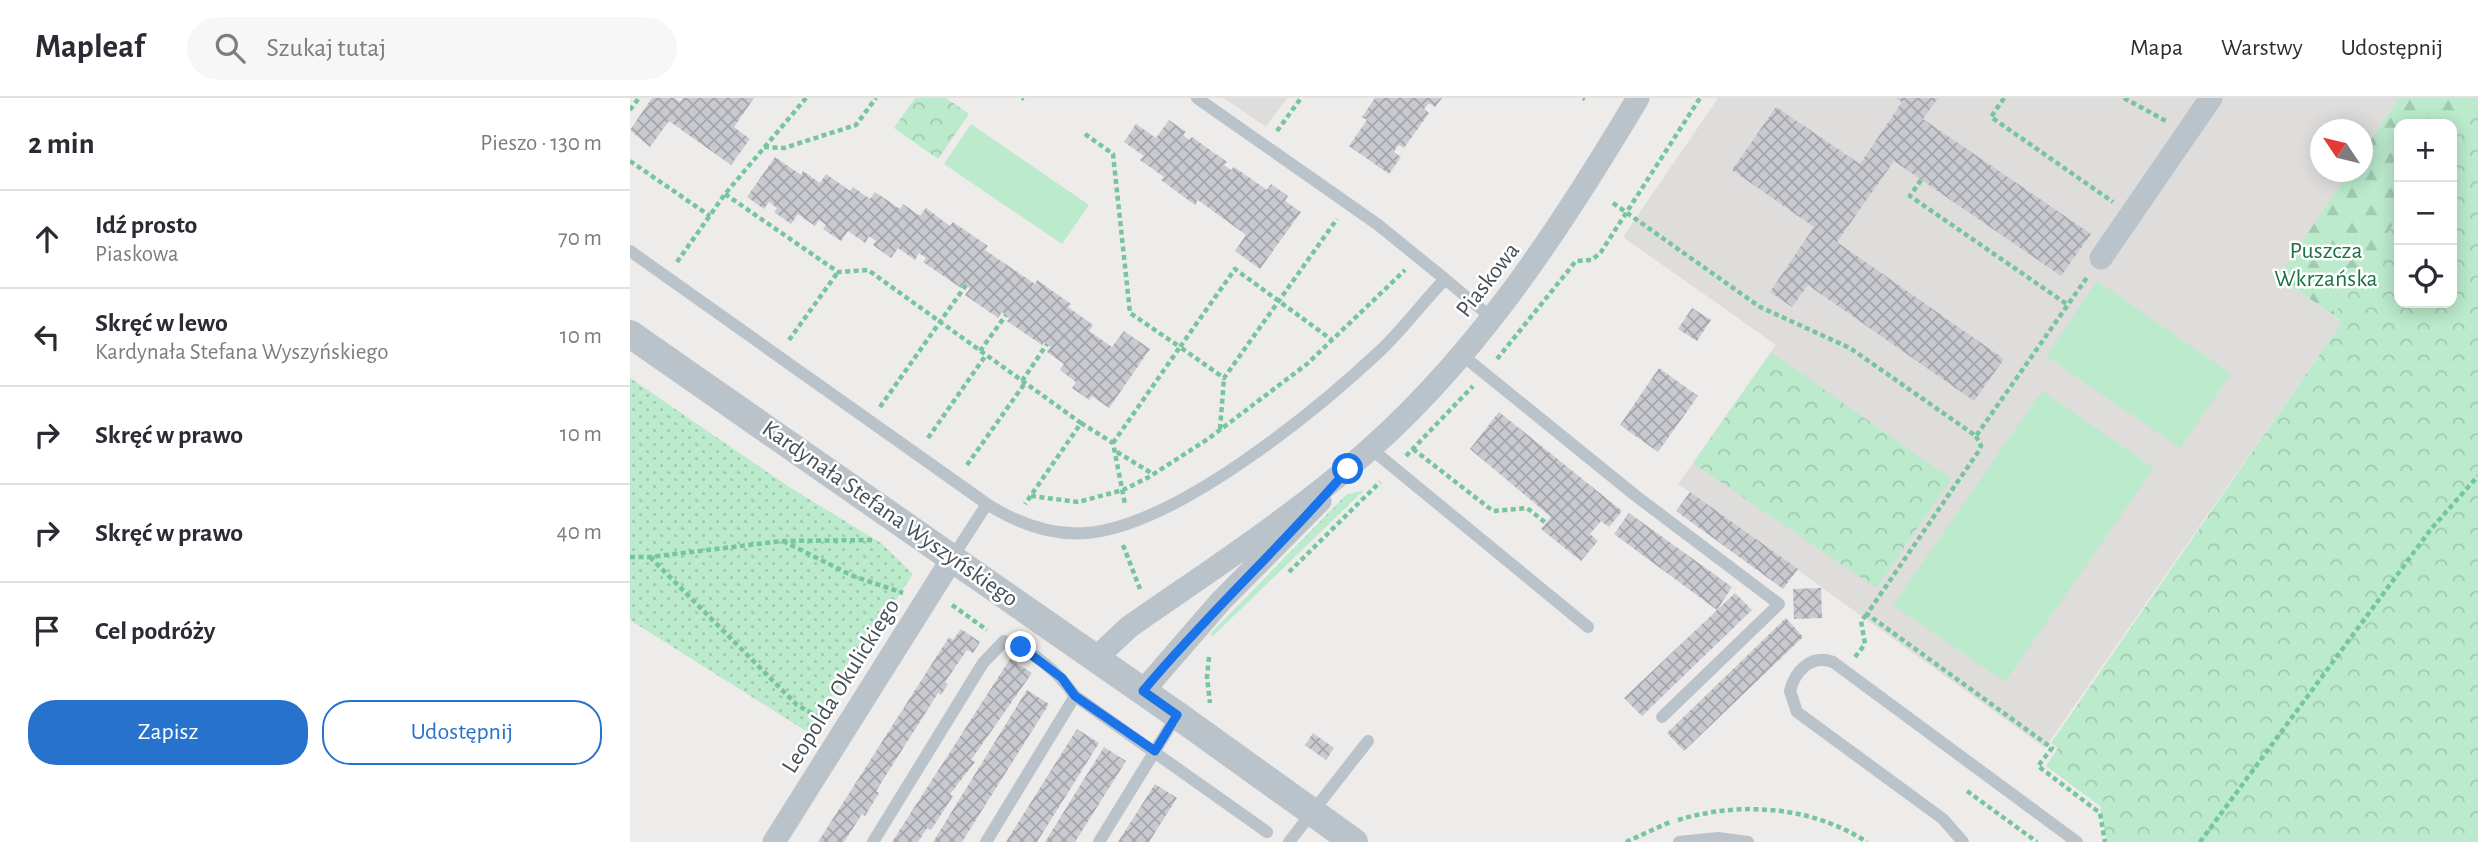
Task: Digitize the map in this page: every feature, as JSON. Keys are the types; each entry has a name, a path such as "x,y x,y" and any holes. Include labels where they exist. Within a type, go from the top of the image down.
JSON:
{"street":[{"name":"Piaskowa","path":"1143,691 1220,602 1303,521 1348,469 1462,355 1493,319 1555,234 1638,98"},
{"path":"2101,258 2211,98"},
{"name":"Kardynała Stefana Wyszyńskiego","path":"630,334 1313,810 1354,842"},
{"name":"Piaskowa","path":"1096,658 1129,627 1348,469"},
{"name":"Leopolda Okulickiego","path":"774,842 952,559"}],"lane":[{"path":"1197,98 1348,204 1493,319"},
{"path":"630,251 987,504 1014,520 1056,532 1085,533 1123,526 1184,496 1289,426 1382,348 1444,279"},
{"path":"1462,355 1636,496 1779,604 1662,717"},
{"path":"1370,448 1588,627"},
{"path":"952,559 987,504"},
{"path":"873,842 983,663 1004,641 1021,647 1062,678 1075,696 1267,832"},
{"path":"1963,842 1943,819 1797,712 1790,691 1804,666 1818,660 1833,662 2077,842"},
{"path":"986,842 1075,696"},
{"path":"1099,842 1177,715"},
{"path":"1289,842 1368,741"},
{"path":"1679,842 1718,838 1748,842"}],"path":[{"path":"630,110 639,98"},
{"path":"667,277 725,194 806,98"},
{"path":"763,147 784,148 856,125 876,98"},
{"path":"1267,147 1301,98"},
{"path":"1576,261 1592,260 1601,252 1629,213 1700,98"},
{"path":"2004,98 1991,117 2131,214"},
{"path":"2124,98 2187,134"},
{"path":"1085,134 1114,154 1130,313 1224,378"},
{"path":"630,161 710,216"},
{"path":"1921,180 1910,196 2068,305"},
{"path":"725,194 838,272 868,271 1113,443 1123,490 1123,526 1132,574 1154,609"},
{"path":"1614,203 1760,307 1850,348 1976,436 1981,446 1978,452 1861,621 1865,644"},
{"path":"1220,430 1224,378 1348,204"},
{"path":"1031,496 1078,502 1123,490 1153,474 1220,430 1307,364 1419,258"},
{"path":"1976,436 2101,258"},
{"path":"1113,443 1235,269 1332,340"},
{"path":"777,356 838,272"},
{"path":"870,421 966,285"},
{"path":"981,351 1006,315"},
{"path":"955,481 1047,344"},
{"path":"917,454 986,355"},
{"path":"1014,520 1081,423"},
{"path":"1413,449 1493,511 1527,508 1546,523"},
{"path":"1116,452 1153,474"},
{"path":"2200,842 2431,529 2478,476"},
{"path":"630,556 650,557 782,541 873,540"},
{"path":"782,541 852,576 909,595"},
{"path":"650,557 797,705 843,732"},
{"path":"933,590 1004,641"},
{"path":"1867,614 2052,748 2039,766 2100,813 2105,842"},
{"path":"1967,791 2037,842"}],"shaded area":[{"path":"1224,98 1287,98 1266,127"},
{"path":"1718,98 2399,98 2373,136 2373,119 2310,119 2310,182 2342,182 2278,277 2342,322 2045,748 1678,484 1776,345 1623,237"}],"green space":[{"path":"915,98 946,98 969,114 938,159 894,128"},
{"name":"Puszcza Wkrzańska","path":"2399,98 2478,98 2478,105 2474,103 2457,129 2457,119 2394,119 2394,224 2333,315 2278,277 2342,182 2373,182 2373,136"},
{"path":"2474,103 2478,105 2478,842 2107,842 2100,806 2046,766 2058,748 2051,743 2342,322 2333,315 2394,224 2394,308 2457,308 2457,129"},
{"path":"971,124 1089,205 1062,244 944,164"},
{"path":"2097,281 2231,374 2180,448 2046,356"},
{"path":"1771,352 1951,479 1876,588 1693,463"},
{"path":"630,378 789,487 881,543 913,574 809,733 630,620"},
{"path":"2042,391 2154,468 2005,682 1893,605"},
{"path":"1364,490 1213,636 1210,634 1346,495"}],"building":[{"path":"652,98 674,98 680,102 683,98 754,98 734,127 750,139 731,165 669,121 650,147 630,130"},
{"path":"1375,98 1442,98 1435,107 1429,103 1424,109 1429,113 1404,148 1399,145 1396,148 1394,152 1401,157 1389,174 1349,146 1367,120 1362,117"},
{"path":"1896,98 1938,98 1923,119 2091,234 2061,276 1894,161 1837,242 2004,359 1974,401 1808,285 1792,307 1770,292 1814,227 1732,170 1776,107 1860,164 1902,102"},
{"path":"1169,120 1186,132 1183,135 1189,140 1192,137 1227,162 1224,165 1231,170 1234,167 1267,190 1271,184 1288,196 1285,201 1301,212 1260,269 1235,251 1246,235 1198,200 1195,205 1161,180 1164,177 1140,160 1144,156 1124,142 1136,124 1156,138"},
{"path":"775,157 801,175 803,171 820,183 826,174 850,191 853,187 870,199 875,192 900,209 903,204 920,216 926,208 950,226 953,222 988,246 985,250 1035,284 1037,280 1071,304 1068,307 1093,325 1089,331 1112,347 1124,331 1150,349 1109,408 1092,396 1089,400 1072,388 1076,382 1060,370 1064,364 1047,352 1051,347 1044,342 1042,345 1007,321 1009,318 1002,312 998,318 965,295 970,288 964,284 961,288 923,262 926,258 919,253 915,260 898,248 891,258 873,245 876,241 869,236 865,243 848,231 841,241 823,229 826,225 819,220 815,226 798,214 791,224 774,212 777,208 769,202 764,209 747,197"},
{"path":"1692,308 1711,320 1697,341 1678,329"},
{"path":"1659,368 1698,396 1658,452 1620,425"},
{"path":"1499,412 1622,511 1609,527 1601,521 1590,534 1598,541 1581,561 1541,529 1551,517 1470,449"},
{"path":"1690,492 1798,569 1783,589 1676,511"},
{"path":"1629,513 1732,587 1717,610 1614,534"},
{"path":"1821,588 1822,618 1794,619 1793,589"},
{"path":"1735,593 1752,610 1642,716 1624,698"},
{"path":"1786,618 1803,637 1684,751 1667,733"},
{"path":"961,629 980,642 973,653 967,650 945,682 948,684 941,695 938,693 876,791 879,793 865,816 862,814 844,842 818,842 949,637 953,640"},
{"path":"1010,659 1032,673 971,760 975,762 950,794 953,796 931,830 927,828 918,842 892,842"},
{"path":"1027,690 1049,704 962,842 933,842"},
{"path":"1077,729 1099,743 1037,842 1006,842"},
{"path":"1313,733 1334,748 1326,760 1305,745"},
{"path":"1104,747 1126,761 1075,842 1045,842"},
{"path":"1155,784 1177,798 1149,842 1118,842"}],"route":[{"path":"1021,647 1062,678 1075,696 1155,751 1177,715 1143,691 1220,602 1303,521 1348,469"}]}
